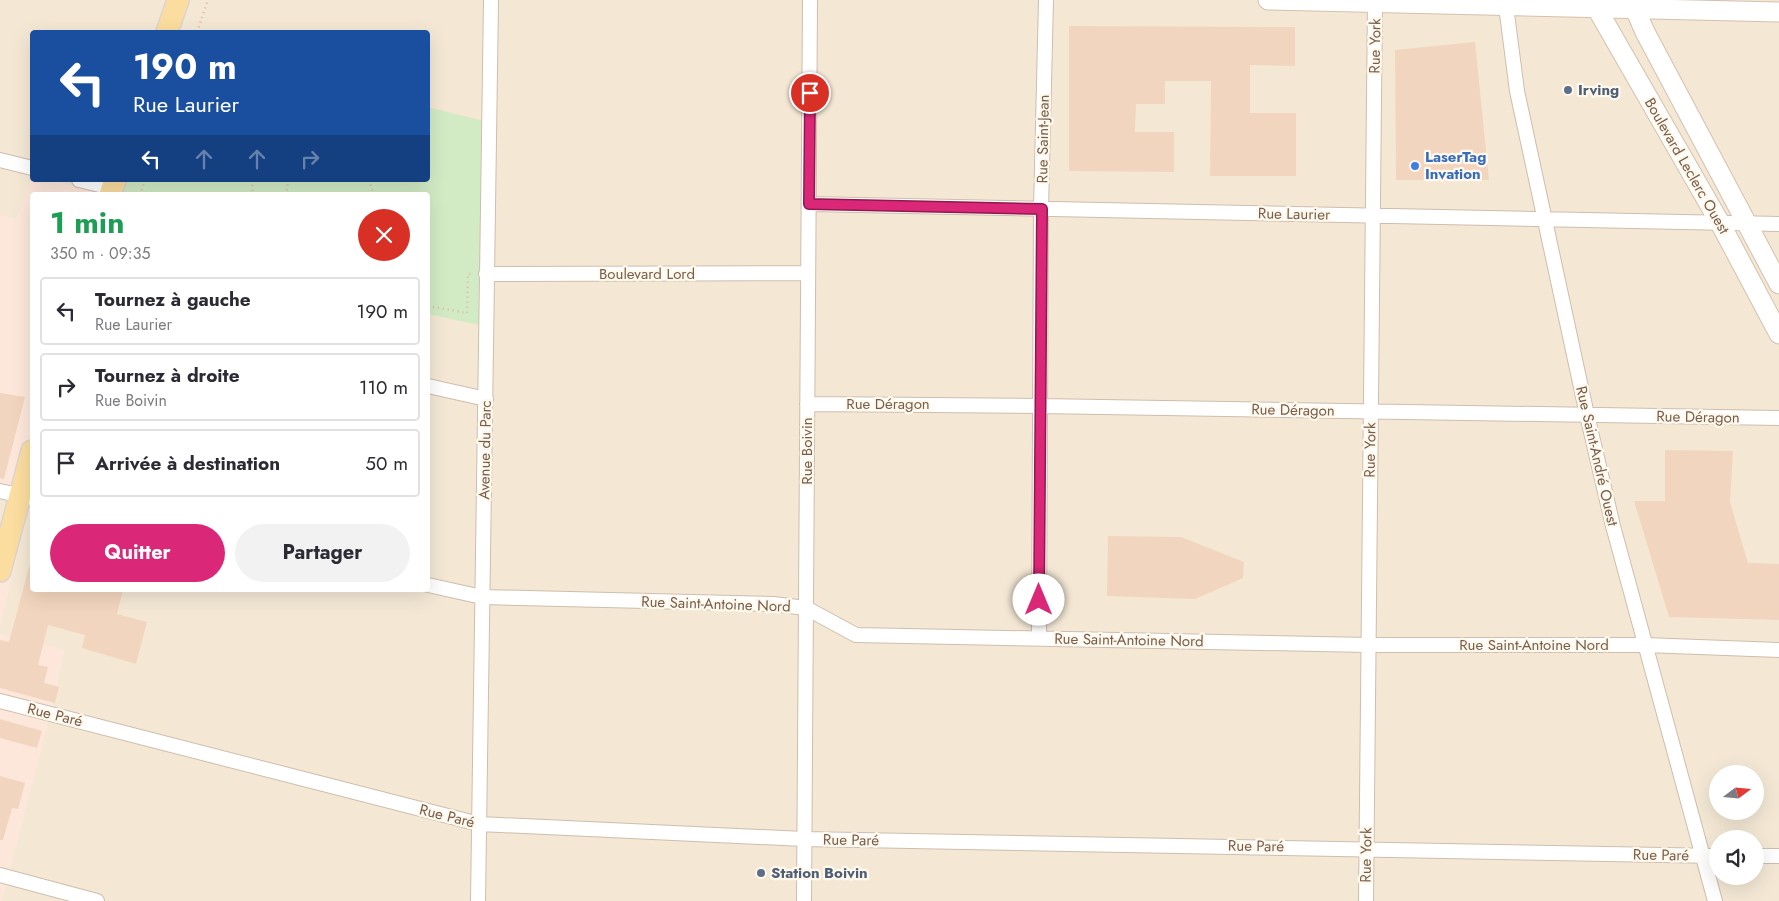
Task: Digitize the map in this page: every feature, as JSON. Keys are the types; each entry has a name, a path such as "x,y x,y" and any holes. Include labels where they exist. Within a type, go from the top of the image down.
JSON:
{"main road":[{"path":"168,30 178,0"},
{"path":"0,571 17,495 30,457"}],"street":[{"name":"Avenue du Parc","path":"478,901 491,0"},
{"name":"Rue Boivin","path":"804,901 810,0"},
{"name":"Rue Saint-Jean","path":"1039,638 1042,209 1046,0"},
{"path":"1268,0 1375,1 1506,6 1634,4 1779,12"},
{"name":"Rue York","path":"1366,901 1375,1"},
{"name":"Boulevard Leclerc Ouest","path":"1594,4 1720,223 1779,334"},
{"name":"Boulevard Leclerc Ouest","path":"1634,4 1644,32 1779,284"},
{"name":"Rue Saint-André Ouest","path":"1506,6 1517,91 1587,415 1613,526 1715,901"},
{"path":"0,160 30,168"},
{"path":"88,182 112,188"},
{"name":"Rue Laurier","path":"809,204 1779,224"},
{"name":"Boulevard Lord","path":"486,274 808,274"},
{"path":"430,386 486,400"},
{"name":"Rue Déragon","path":"807,404 1779,418"},
{"name":"Rue Saint-Antoine Nord","path":"430,585 482,597 773,604 806,608 856,635 1368,644 1646,645 1779,650"},
{"name":"Rue Paré","path":"0,701 479,824 804,839 1366,848 1709,856"},
{"path":"1764,856 1779,856"},
{"path":"0,876 97,901"}],"path":[{"path":"198,30 208,0"},
{"path":"430,306 467,313 468,274 486,274"}],"shaded area":[{"path":"0,0 1779,0 1779,901 0,901"},
{"path":"30,182 59,182 95,192 30,192 30,504 0,626 0,535 13,489 0,486 0,215 16,219"},
{"path":"0,634 65,650 2,901 0,901"}],"green space":[{"path":"430,108 484,121 483,326 430,314 430,192 111,192 114,182 430,182"}],"building":[{"path":"1069,26 1295,27 1295,66 1250,65 1250,113 1296,113 1296,176 1210,176 1211,81 1165,81 1165,104 1136,104 1135,132 1174,132 1174,172 1069,171"},
{"path":"1475,42 1489,180 1396,180 1395,50"},
{"path":"0,393 25,397 4,479 0,478"},
{"path":"1665,450 1733,451 1730,502 1748,563 1779,564 1779,620 1669,617 1634,501 1665,501"},
{"path":"1108,536 1181,537 1244,562 1243,578 1195,599 1107,596"},
{"path":"29,567 30,592 122,592 117,614 147,622 136,664 82,648 85,635 48,625 38,665 48,667 44,683 59,687 55,703 0,688 0,640 9,642"},
{"path":"0,719 42,731 37,748 0,738"},
{"path":"0,776 25,783 18,809 12,808 3,840 0,840"}],"place":[{"name":"Irving","path":"1568,90"},
{"name":"LaserTag Invation","path":"1415,166"},
{"name":"Station Boivin","path":"761,873"}],"route":[{"path":"810,93 809,204 1042,209 1039,600"}]}
